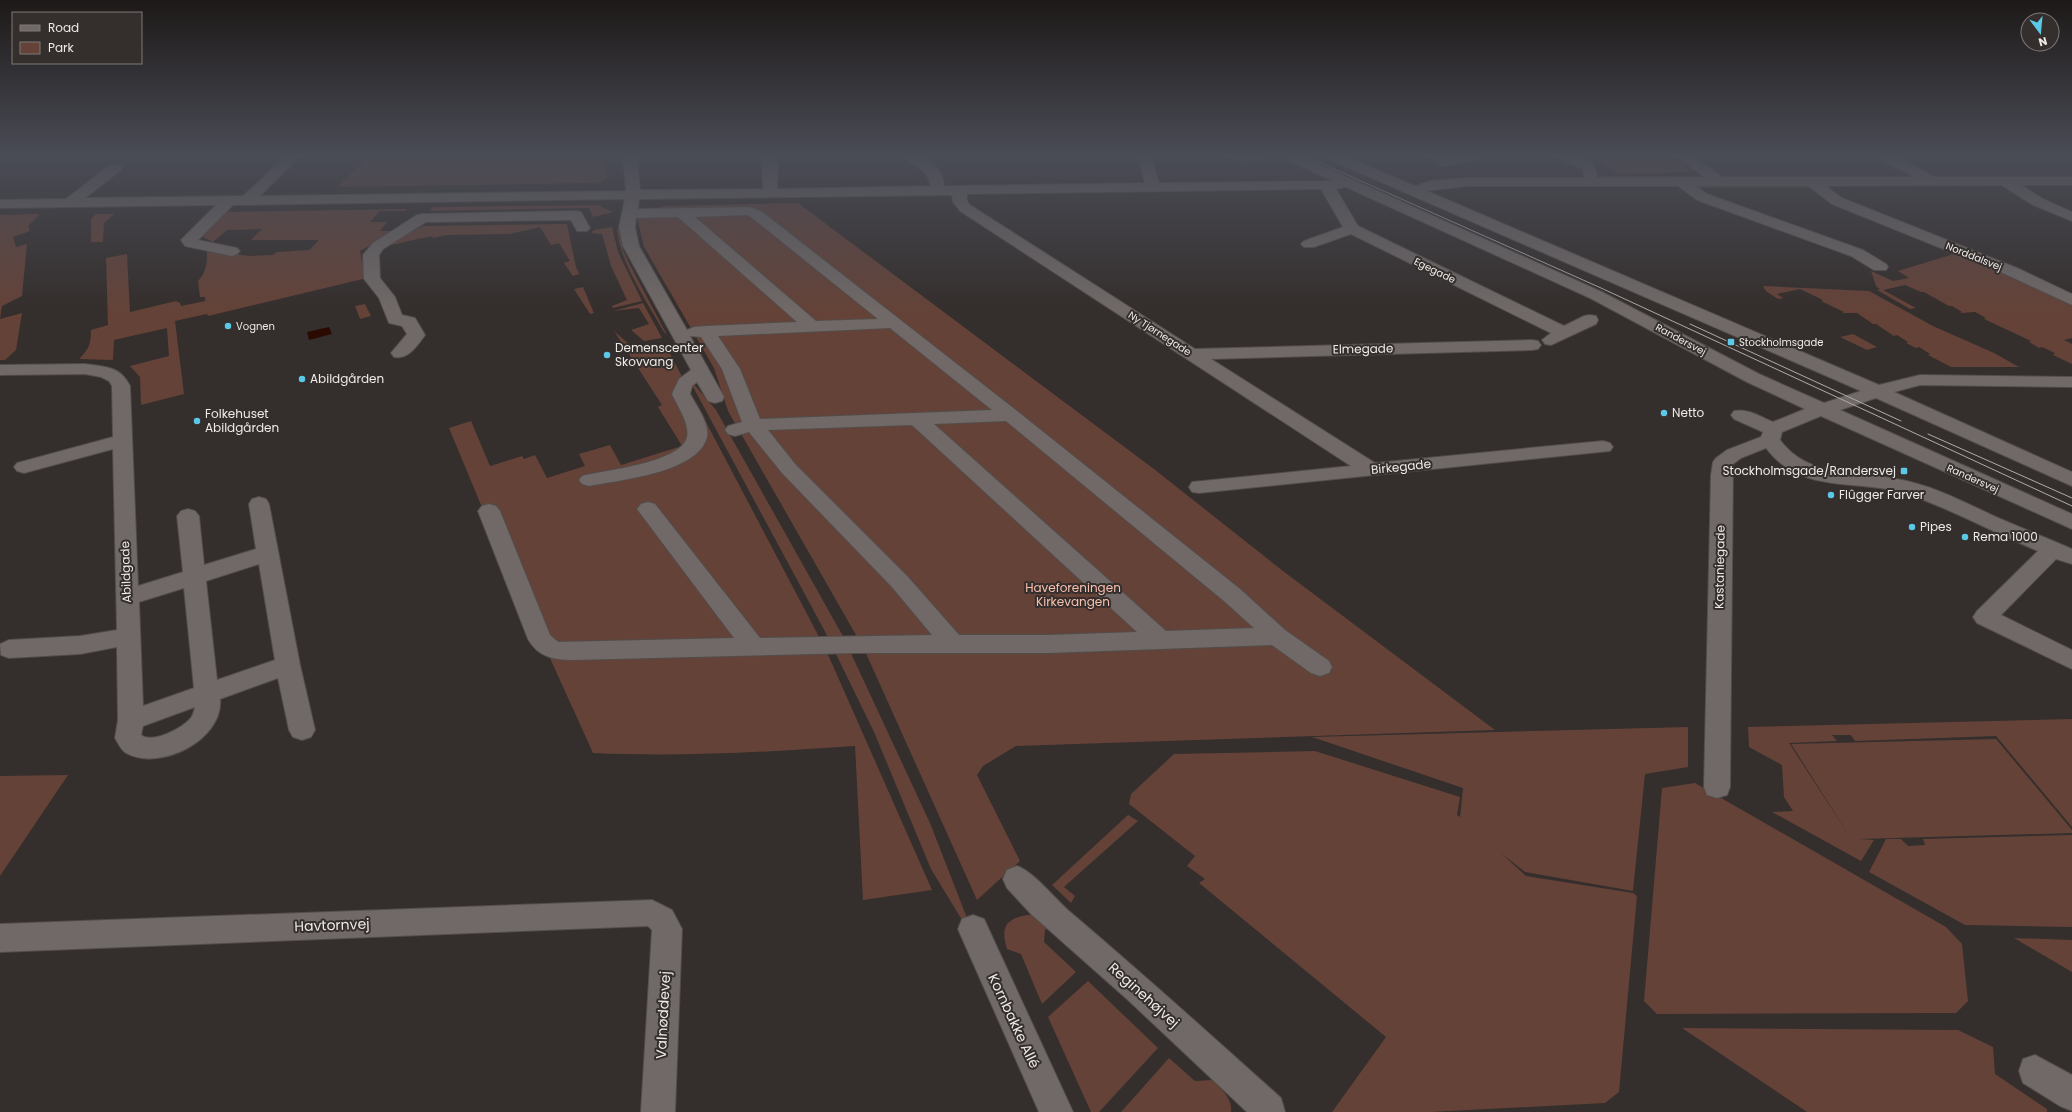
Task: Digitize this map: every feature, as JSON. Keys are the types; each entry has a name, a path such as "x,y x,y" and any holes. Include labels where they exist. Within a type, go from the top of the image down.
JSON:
{"street":[{"path":"222,208 189,240 190,243 197,246 232,252"},
{"path":"630,208 627,227 631,246 715,397"},
{"name":"Ny Tjørnegade","path":"965,208 1194,354 1371,470"},
{"path":"1309,244 1352,229 1340,208"},
{"name":"Randersvej","path":"1404,208 1596,295 1753,378 2072,522"},
{"path":"1453,208 1877,392 2072,480"},
{"path":"1732,208 1857,254 1880,267"},
{"name":"Norddalsvej","path":"1854,208 2004,268 2072,300"},
{"path":"2051,208 2072,217"},
{"path":"629,214 749,211 756,214 892,324 1010,415 1232,595 1277,636 1320,667"},
{"path":"682,213 811,326"},
{"path":"400,353 416,335 409,322 395,319 387,297 372,279 371,255 378,246 407,229 422,218 576,215 582,228"},
{"name":"Egegade","path":"1352,229 1564,333"},
{"path":"1564,333 1590,320"},
{"path":"679,332 892,324"},
{"path":"706,331 731,369 744,428 790,469 900,582 953,644"},
{"name":"Elmegade","path":"1194,354 1540,343 1564,333"},
{"name":"Abildgade","path":"0,370 85,369 106,372 117,378 121,386 131,720 128,738 136,746 151,748 171,744 190,734 203,721 208,708 207,693"},
{"path":"589,480 646,468 676,459 686,454 697,438 697,430 681,394 687,381 701,372"},
{"path":"1822,409 1920,380 2072,382"},
{"name":"Kastaniegade","path":"1717,787 1721,475 1723,462 1734,454 1772,434 1794,418 1822,409"},
{"path":"744,428 916,418 1010,415"},
{"path":"1741,415 1772,434 1781,454 1797,466 1813,473 1834,478 1895,484 1916,490 2062,553 1985,617 2072,660"},
{"path":"916,418 1159,639"},
{"path":"24,467 122,441"},
{"name":"Birkegade","path":"1199,487 1603,448"},
{"path":"259,504 288,665 302,730"},
{"path":"648,509 754,647"},
{"path":"489,511 540,639 545,647 550,649 573,651 855,644 1048,644 1277,636"},
{"path":"188,516 207,693"},
{"path":"127,598 268,553"},
{"path":"9,649 80,645 128,636"},
{"path":"131,720 288,665"},
{"name":"Reginehøjvej","path":"1017,879 1041,905 1139,990 1269,1110 1268,1112"},
{"name":"Havtornvej","path":"0,938 639,912 652,913 662,919"},
{"name":"Valnøddevej","path":"658,1112 667,942 667,929 662,919"},
{"name":"Kornbakke Allé","path":"973,929 1056,1112"},
{"path":"2036,1072 2072,1094"}],"green space":[{"path":"432,208 604,208 613,212 593,217 589,208 430,211"},
{"name":"Haveforeningen Kirkevangen","path":"659,208 805,208 1154,469 1283,571 1495,730 1016,746 983,766 977,775 1020,861 977,900 864,649 728,411 714,368 644,247 637,217"},
{"path":"407,209 406,211 380,211 370,222 387,222 380,231 390,231 381,239 360,251 362,262 366,266 367,278 208,316 207,314 175,321 184,394 141,405 140,377 130,366 169,356 167,328 114,340 113,360 79,359 89,346 91,330 108,325 106,258 127,254 130,312 176,301 180,303 181,306 205,301 205,297 200,297 198,281 206,267 207,250 249,256 273,255 277,252 309,250 319,240 251,240 262,229 227,230 213,242 201,236 223,212"},
{"path":"40,214 28,226 30,231 13,237 16,247 27,244 22,296 2,306 0,319 0,215"},
{"path":"96,214 114,214 104,223 103,242 91,242 91,219"},
{"path":"567,224 576,267 579,274 573,276 564,263 570,261 559,243 551,245 540,227 510,234 447,235 433,238 432,236 382,247 423,226"},
{"path":"612,227 618,252 642,301 613,308 612,306 627,300 611,266 602,234 591,233 594,230"},
{"path":"617,229 619,230 623,250 629,263 667,335 635,282 623,255"},
{"path":"1957,253 2037,286 2072,305 2072,338 2064,340 2072,344 2072,364 2053,355 2055,353 2042,347 2039,348 2029,342 2031,341 1984,319 1986,318 1975,312 1960,313 1962,312 1924,292 1905,285 1883,290 1916,308 1910,309 1877,290 1880,289 1876,286 1871,271 1893,281 1909,278 1898,271"},
{"path":"1763,286 1869,291 1933,326 1994,353 2019,367 1951,367 1928,355 1930,354 1919,347 1916,348 1906,343 1908,342 1897,335 1894,336 1857,313 1842,313 1844,312 1800,289 1777,294 1783,298 1778,299 1766,291"},
{"path":"583,287 594,313 590,314 574,289"},
{"path":"643,303 662,338 644,341 631,330 649,324 639,308 613,311"},
{"path":"365,304 371,316 360,319 355,306"},
{"path":"22,313 16,350 5,360 0,360 0,319"},
{"path":"614,331 637,351 667,348 826,650 932,890 863,900 855,746 757,752 691,754 593,753 486,517 449,428 471,421 490,466 522,456 524,459 535,455 547,478 585,466 579,454 610,445 621,465 682,446 658,407 662,405"},
{"path":"1853,334 1877,347 1867,350 1840,337"},
{"path":"692,382 716,410 844,638 829,639 692,385"},
{"path":"849,649 930,823 967,918 962,920 931,869 874,732 834,650"},
{"path":"2072,719 2072,827 1996,736 1855,741 1851,735 1832,735 1837,741 1789,743 1852,840 1791,744 1996,739 2072,830 2072,833 1859,839 1874,840 1861,861 1772,812 1793,811 1784,797 1782,765 1749,747 1748,727"},
{"path":"1688,727 1688,767 1645,774 1633,891 1525,872 1501,853 1526,876 1633,893 1637,896 1619,1092 1605,1103 1430,1112 1332,1112 1386,1037 1199,883 1205,879 1187,866 1195,856 1129,804 1131,794 1174,754 1315,751 1460,797 1457,815 1460,817 1463,788 1312,737"},
{"path":"68,775 0,876 0,776"},
{"path":"1695,783 1946,927 1962,944 1968,1001 1956,1013 1657,1014 1644,1001 1662,788"},
{"path":"1128,815 1138,821 1064,887 1075,896 1071,903 1052,885"},
{"path":"2072,835 2072,927 1965,925 1869,872 1886,839 1901,839 1908,846 1925,845 1923,839"},
{"path":"1038,915 1050,924 1045,930 1044,942 1076,972 1042,1004 1021,954 1007,949 1004,935 1005,929 1010,921 1020,916"},
{"path":"2014,938 2072,940 2072,972"},
{"path":"1088,981 1158,1048 1099,1112 1091,1112 1048,1017"},
{"path":"1682,1028 1958,1030 1993,1047 1995,1074 2047,1109 2047,1112 1807,1112"},
{"path":"1169,1058 1195,1081 1213,1080 1228,1099 1231,1112 1121,1112"}],"shaded area":[{"path":"329,327 332,334 309,340 307,332"}],"tram line":[{"path":"1421,208 1601,288 2072,506"},
{"path":"1690,324 1901,421"},
{"path":"1928,434 2072,498"}],"place":[{"name":"Vognen","path":"228,326"},
{"name":"Stockholmsgade","path":"1731,342"},
{"name":"Demenscenter Skovvang","path":"607,355"},
{"name":"Abildgården","path":"302,379"},
{"name":"Netto","path":"1664,413"},
{"name":"Folkehuset Abildgården","path":"197,421"},
{"name":"Stockholmsgade/Randersvej","path":"1904,471"},
{"name":"Flûgger Farver","path":"1831,495"},
{"name":"Pipes","path":"1912,527"},
{"name":"Rema 1000","path":"1965,537"}]}
